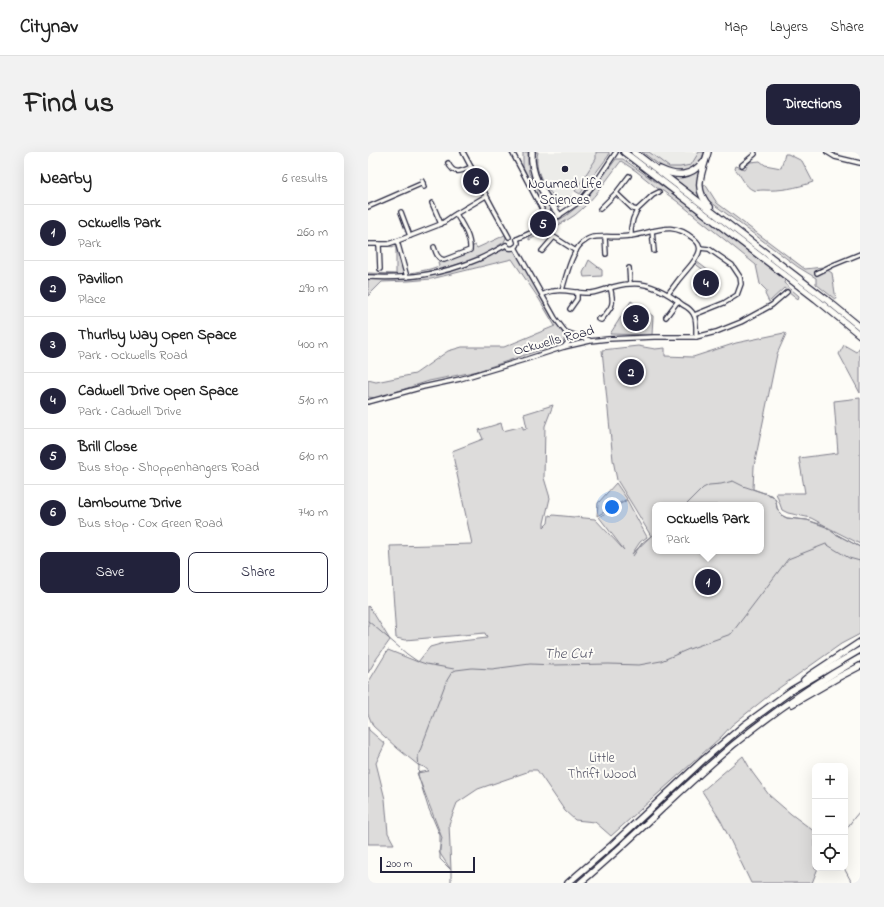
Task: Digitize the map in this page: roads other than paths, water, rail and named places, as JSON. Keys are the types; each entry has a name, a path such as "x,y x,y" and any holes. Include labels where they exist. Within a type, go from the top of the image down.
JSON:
{"highway":[{"path":"532,152 532,165 535,177 542,191 559,215"},
{"path":"624,152 823,304 860,335"},
{"path":"634,152 860,327"},
{"path":"708,152 700,176 700,190 706,203 721,219"},
{"path":"649,164 670,173 683,174 694,171 705,159"},
{"path":"568,883 612,846 723,743 810,675 860,642"},
{"path":"792,690 860,650"},
{"path":"580,883 616,852 719,757 790,701 860,658"},
{"path":"768,718 860,666"}],"street":[{"path":"463,152 509,236"},
{"path":"512,152 542,209 537,217 532,220"},
{"path":"517,239 539,229 581,200 596,182 616,152"},
{"path":"742,165 755,154 754,152"},
{"path":"827,152 836,157 860,163"},
{"path":"448,162 450,168 454,171 460,172 471,168"},
{"path":"600,209 616,193 629,176"},
{"path":"368,207 423,184"},
{"path":"631,236 633,219 637,210 653,195 659,192"},
{"path":"616,193 633,209 637,210"},
{"path":"368,244 388,244 441,224 486,196"},
{"path":"432,203 441,224"},
{"path":"401,212 410,236"},
{"path":"434,247 437,256 444,260 470,250 468,237 456,214"},
{"path":"562,290 576,251 581,244 589,238 618,238 664,228 676,229 690,236 698,243 700,248 695,260 668,294"},
{"path":"652,231 654,250"},
{"path":"509,236 517,239"},
{"path":"506,245 506,239 509,236"},
{"path":"542,251 554,237 576,251"},
{"path":"605,237 606,254"},
{"path":"515,248 518,243 517,239"},
{"path":"397,241 407,277"},
{"path":"379,244 380,269"},
{"path":"506,245 509,248 515,248"},
{"path":"368,277 407,277 432,273 457,267 479,259 506,245"},
{"path":"515,248 555,318 567,334 568,342 564,347"},
{"path":"694,315 724,303 737,295 741,284 740,277 732,265 709,249 700,248"},
{"path":"817,274 835,264 860,254"},
{"path":"629,268 630,284"},
{"path":"542,295 552,291 562,290 590,293 619,285 630,284 640,284 653,287 668,294 689,309 694,315 696,321 696,337"},
{"path":"598,318 601,320 612,306 613,300 610,288"},
{"path":"570,308 577,299 577,292"},
{"name":"Ockwells Road","path":"368,402 423,387 460,379 564,347 590,341 654,336 696,337 716,332 741,322 772,305 787,292"},
{"path":"666,317 678,301"},
{"path":"565,331 590,341"}],"waterway":[{"path":"689,502 703,488 709,485 733,481 773,496 781,515 787,518 807,520 826,527 860,547"},
{"path":"633,556 642,543 652,535"},
{"name":"The Cut","path":"451,883 451,870 440,859 440,835 428,807 418,775 418,756 446,682 452,672 472,668 492,669 530,664 639,665 661,661 731,634 788,559 826,544 849,558 860,561"},
{"path":"368,621 417,661 454,669"},
{"path":"848,827 860,811"},
{"path":"846,871 852,883"}],"place":[{"name":"Noumed Life Sciences","path":"565,169"},
{"name":"Lambourne Drive","path":"476,181"},
{"name":"Brill Close","path":"543,224"},
{"name":"Cadwell Drive Open Space","path":"706,283"},
{"name":"Thurlby Way Open Space","path":"636,318"},
{"name":"Pavilion","path":"631,372"},
{"name":"Ockwells Park","path":"708,582"}],"park label":[{"name":"Little Thrift Wood","path":"602,766"}]}
